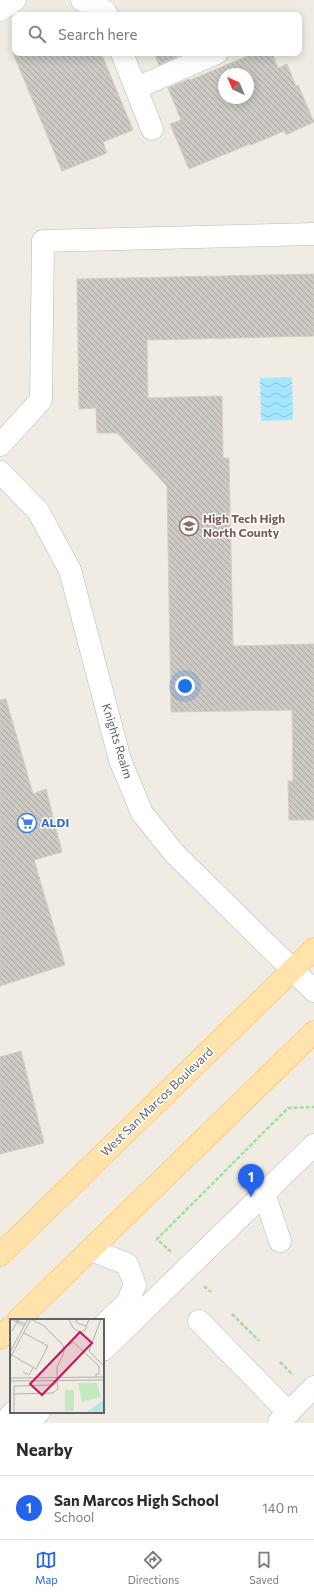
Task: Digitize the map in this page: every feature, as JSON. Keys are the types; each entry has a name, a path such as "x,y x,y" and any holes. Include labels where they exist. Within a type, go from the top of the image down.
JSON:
{"main road":[{"name":"West San Marcos Boulevard","path":"0,1255 314,949"},
{"path":"19,1319 314,1032"},
{"path":"0,1338 10,1328"}],"street":[{"path":"0,10 15,0"},
{"path":"82,0 106,12"},
{"path":"123,56 152,129"},
{"path":"136,88 210,56"},
{"path":"0,445 41,400 43,241 314,234"},
{"name":"Knights Realm","path":"0,472 38,511 70,570 120,760 142,813 174,853 314,991"},
{"path":"104,1349 314,1145"},
{"path":"264,1193 280,1241"},
{"path":"91,1250 127,1264 135,1285 127,1304 104,1325"},
{"path":"199,1321 283,1418 314,1387"},
{"path":"7,1423 9,1417 13,1413"},
{"path":"28,1423 38,1413"}],"path":[{"path":"176,1257 157,1239 288,1108 314,1107"},
{"path":"232,1314 259,1341"},
{"path":"280,1362 293,1375"}],"water":[{"path":"292,377 293,420 261,421 260,378"}],"building":[{"path":"14,56 102,56 133,130 103,142 107,153 62,171"},
{"path":"155,56 178,56 159,65"},
{"path":"248,56 273,56 278,68 287,64 314,122 286,135 284,131 189,169 170,124 181,120 168,88 218,68 218,104 254,104 254,68 219,68"},
{"path":"314,274 314,336 147,340 148,398 222,396 223,458 229,458 233,646 314,644 314,820 289,820 288,781 293,781 292,710 171,712 167,486 117,433 97,433 96,408 79,409 77,279"},
{"name":"ALDI","path":"6,699 33,794 46,789 62,852 34,860 65,965 0,986 0,700"},
{"path":"21,1051 44,1143 0,1154 0,1057"}],"place":[{"name":"High Tech High North County","path":"189,526"},
{"name":"ALDI","path":"27,823"},
{"name":"San Marcos High School","path":"251,1197"}]}
